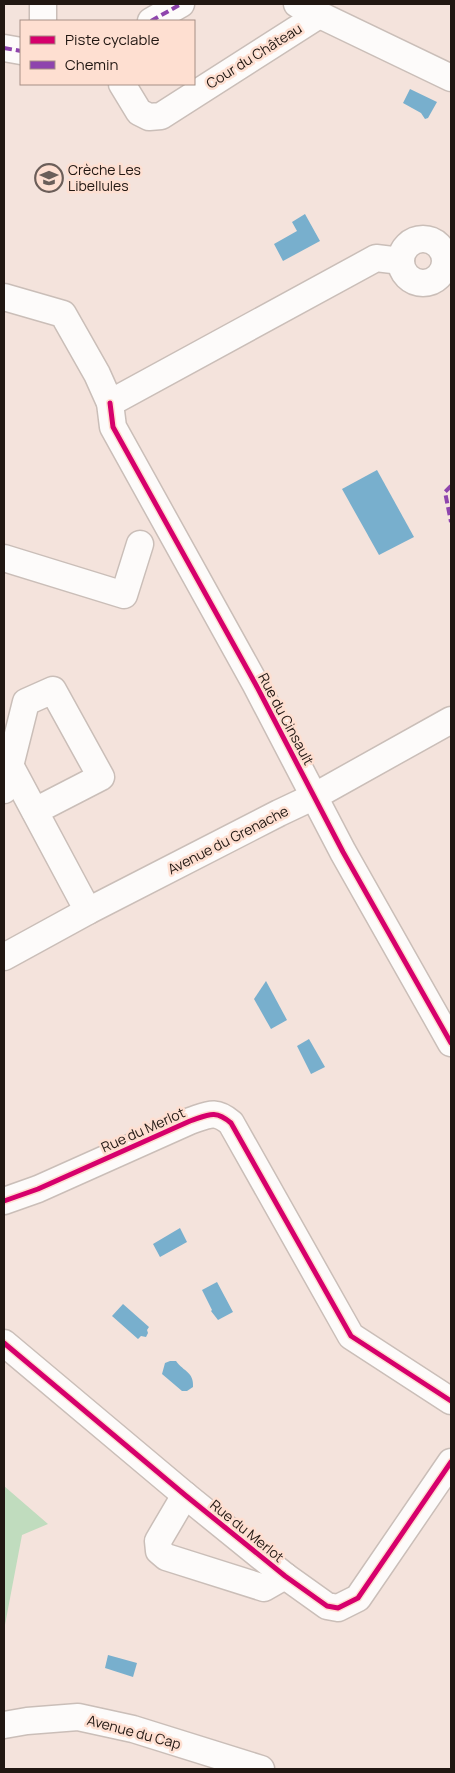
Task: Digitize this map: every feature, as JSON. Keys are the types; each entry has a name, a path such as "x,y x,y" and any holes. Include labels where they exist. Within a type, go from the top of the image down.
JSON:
{"street":[{"path":"43,4 43,20"},
{"path":"153,20 181,4"},
{"path":"308,9 451,78"},
{"name":"Cour du Château","path":"123,85 139,112 149,118 161,116 308,9"},
{"path":"4,48 20,51"},
{"path":"110,403 376,258 401,261"},
{"name":"Rue du Cinsault","path":"4,297 63,314 97,374 110,403 113,427 344,852 451,1043"},
{"path":"4,558 124,595 140,544"},
{"path":"35,811 101,777 53,690 26,702 7,778 35,811 88,911"},
{"name":"Avenue du Grenache","path":"4,957 88,911 315,796 451,720"},
{"name":"Rue du Merlot","path":"4,1201 38,1189 190,1121 212,1113 222,1115 231,1123 351,1336 451,1401"},
{"name":"Rue du Merlot","path":"4,1343 185,1495 285,1576 327,1606 338,1608 358,1598 451,1462"},
{"name":"Rue du Merlot","path":"185,1495 158,1542 159,1551 166,1557 264,1588 285,1576"},
{"name":"Avenue du Cap","path":"4,1725 78,1717 133,1729 261,1769"}],"green space":[{"path":"4,1486 48,1524 22,1535 4,1630"}],"water":[{"path":"410,89 437,102 428,118 425,119 421,113 403,103"},
{"path":"305,214 320,241 283,261 274,244 297,231 292,222"},
{"path":"377,470 414,537 379,555 342,489"},
{"path":"266,981 287,1020 271,1029 254,999"},
{"path":"309,1039 325,1067 311,1074 297,1046"},
{"path":"180,1228 187,1242 160,1257 153,1244"},
{"path":"217,1282 233,1312 218,1320 211,1311 202,1290"},
{"path":"123,1304 149,1327 146,1337 141,1336 138,1339 112,1316"},
{"path":"176,1361 190,1375 193,1387 187,1391 182,1391 162,1374 165,1363"},
{"path":"108,1655 137,1663 133,1677 105,1668"}],"marked path":[{"path":"153,20 181,4"},
{"path":"4,48 20,51"},
{"path":"451,486 445,492 451,522"}],"cycle path":[{"path":"110,403 113,427 256,685 343,852 451,1043"},
{"path":"4,1201 38,1189 190,1121 211,1114 220,1116 231,1123 351,1336 451,1401"},
{"path":"4,1343 185,1495 285,1576 327,1606 338,1608 358,1598 451,1462"}],"place":[{"name":"Crèche Les Libellules","path":"49,178"}]}
